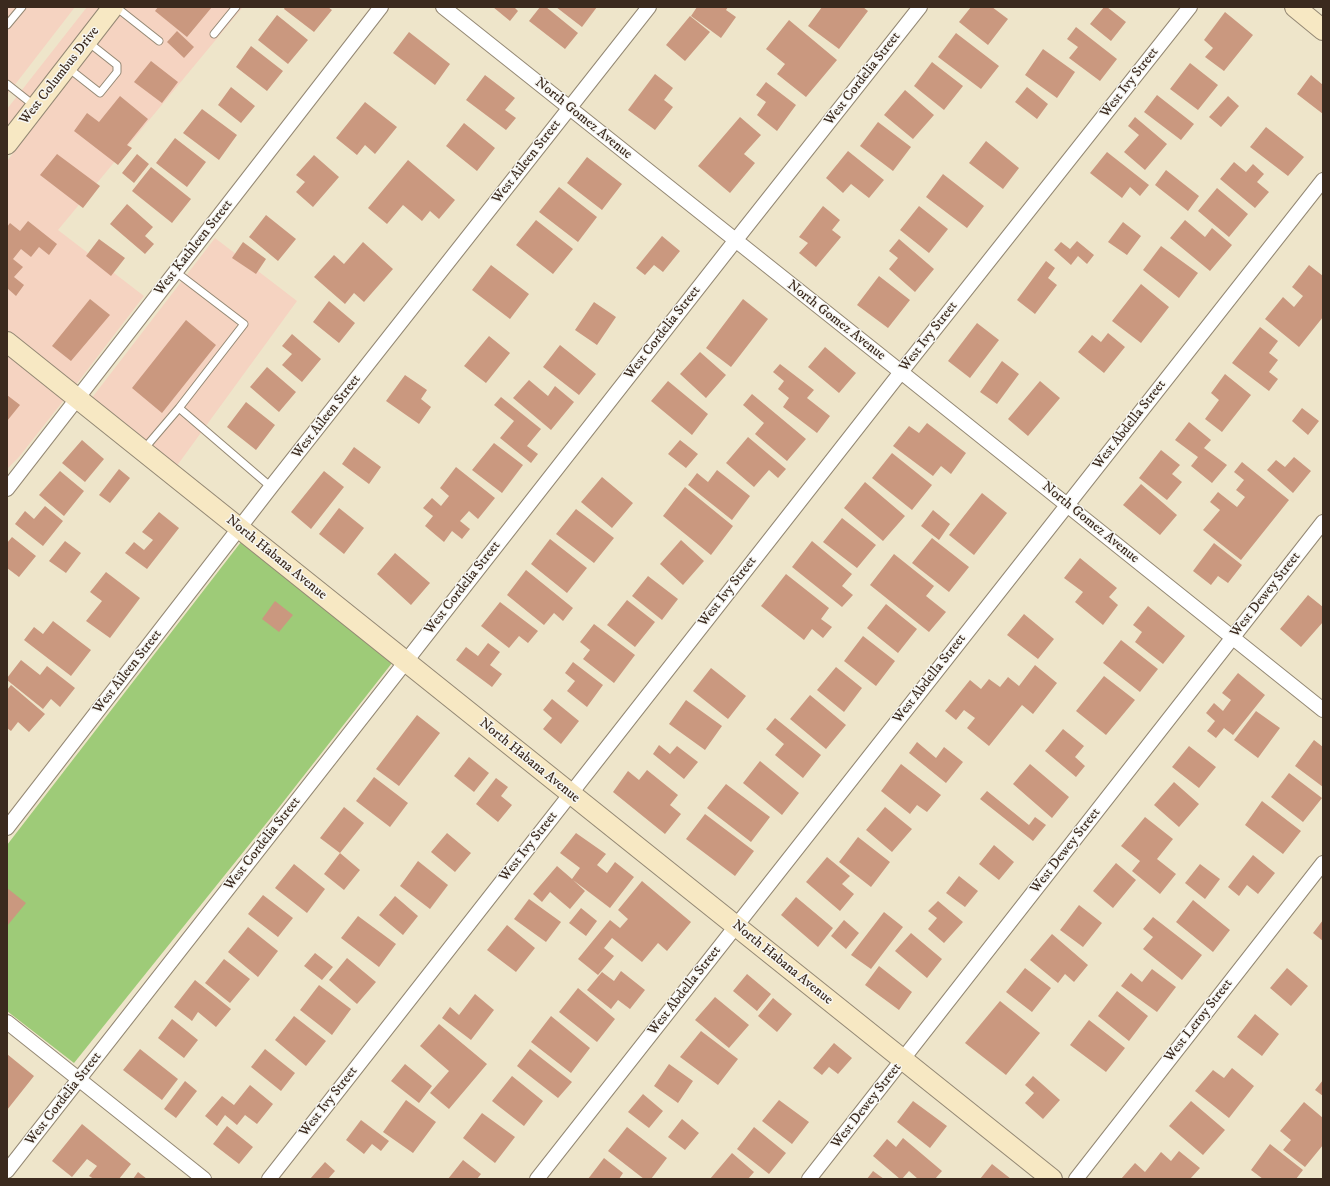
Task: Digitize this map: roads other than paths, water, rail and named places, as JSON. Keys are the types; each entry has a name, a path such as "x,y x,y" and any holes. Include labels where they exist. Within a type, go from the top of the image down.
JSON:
{"street":[{"name":"West Columbus Drive","path":"7,144 114,7"},
{"name":"West Kathleen Street","path":"7,489 380,7"},
{"name":"North Gomez Avenue","path":"443,7 1323,710"},
{"name":"West Aileen Street","path":"7,828 271,487 649,7"},
{"name":"West Cordelia Street","path":"7,1171 920,7"},
{"name":"West Ivy Street","path":"269,1179 901,372 1190,7"},
{"path":"1295,7 1323,30"},
{"name":"West Abdella Street","path":"537,1179 1323,180"},
{"name":"North Habana Avenue","path":"7,342 1052,1179"},
{"name":"West Dewey Street","path":"809,1179 1323,522"},
{"name":"West Leroy Street","path":"1076,1179 1323,863"},
{"path":"7,1022 204,1179"}],"lane":[{"path":"7,26 22,7"},
{"path":"114,7 159,41"},
{"path":"214,34 236,7"},
{"path":"67,67 100,93 117,72 117,65 87,41"},
{"path":"7,84 36,107"},
{"path":"142,451 179,408 244,324 176,272"},
{"path":"179,408 271,487"}]}
